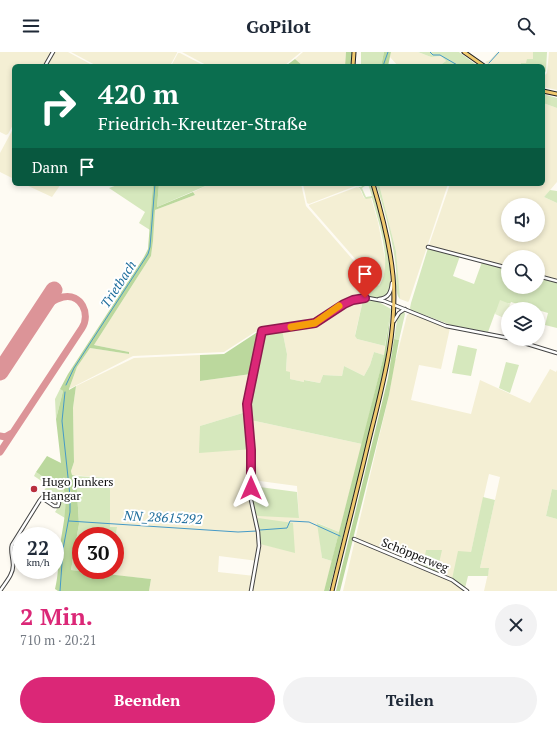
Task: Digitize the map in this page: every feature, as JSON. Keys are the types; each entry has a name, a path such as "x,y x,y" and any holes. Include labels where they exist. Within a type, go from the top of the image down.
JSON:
{"main road":[{"path":"353,64 354,52"},
{"path":"464,52 481,64"},
{"path":"545,91 557,94"},
{"path":"332,591 381,392 389,353 392,324 394,304 393,277 387,235 373,186"}],"street":[{"path":"46,64 53,52"},
{"path":"428,247 501,266"},
{"path":"251,591 257,561 258,532 251,500 251,450 247,404 262,331 315,323 344,304 363,298 385,298 389,295 393,277"},
{"path":"545,278 557,281"},
{"path":"377,299 394,304 446,326 501,337"},
{"path":"392,324 398,314 405,309"},
{"path":"534,346 557,353"},
{"path":"0,591 13,569 11,550 12,545 42,498 46,494 50,495 59,501 59,505 54,506 42,498"},
{"name":"Schöpperweg","path":"354,540 452,580 467,591"}],"shaded area":[{"path":"0,52 52,52 45,64 12,64 12,127 6,135 0,132"},
{"path":"54,52 68,52 90,64 47,64"},
{"path":"71,52 177,52 171,64 93,64"},
{"path":"182,52 301,52 286,64 204,64"},
{"path":"303,52 346,52 345,64 301,64 295,59"},
{"path":"391,52 418,52 431,57 441,56 446,61 442,64 396,64 390,57"},
{"path":"497,52 533,52 533,59 521,64 488,64 485,62 490,60"},
{"path":"549,52 557,52 557,90 545,87 545,75 547,73"},
{"path":"178,53 180,53 201,64 172,64"},
{"path":"545,104 557,108 557,182 544,197 557,203 557,281 545,278 545,250 501,250 501,266 429,245 449,186 545,186"},
{"path":"12,131 12,178 0,172 0,153"},
{"path":"28,186 60,186 52,197"},
{"path":"206,186 301,186 306,206 361,269 365,278 362,296 342,303 315,322 255,332 224,352 133,356 69,389 77,367 90,348 129,354 129,352 94,345 151,256 155,210 195,195 193,192"},
{"path":"303,186 355,186 309,204 307,203"},
{"path":"380,186 447,186 408,302 400,299 399,296 396,251"},
{"path":"357,187 360,189 364,198 371,198 378,222 386,264 385,272 379,286 309,206"},
{"path":"363,300 355,335 357,339 385,346 384,355 374,352 370,365 364,376 344,366 342,376 323,375 320,383 290,379 286,371 287,354 282,329 315,325 342,306"},
{"path":"410,313 450,328 441,369 419,365 411,400 471,414 480,380 530,403 550,369 556,372 557,370 557,490 552,489 546,516 557,519 557,591 484,591 489,569 480,568 500,477 489,474 471,552 452,578 469,591 343,591 389,395 395,359 407,315"},
{"path":"200,355 200,381 251,374 245,402 246,412 200,426 250,420 362,444 339,532 318,523 322,558 332,561 324,591 149,591 151,579 124,576 124,527 110,527 110,478 72,475 71,471 74,462 73,408 76,386 134,358","holes":["253,480 297,486 299,518 252,501","259,518 295,552 261,544 257,520","219,556 258,561 255,576 218,572"]}],"green space":[{"path":"346,52 352,52 351,64 345,64"},
{"path":"361,52 384,52 381,64 361,64"},
{"path":"384,52 391,52 388,64 381,64"},
{"path":"418,52 459,52 475,64 442,64 446,61 441,56 431,57"},
{"path":"533,52 547,52 545,72 545,64 521,64 526,63 527,59 533,59"},
{"path":"295,59 301,64 288,64"},
{"path":"545,95 557,98 557,108 545,104"},
{"path":"114,186 153,186 150,230 139,223 145,212 109,188"},
{"path":"153,186 159,186 157,207 193,192 195,195 155,210 151,256 94,345 129,352 129,354 90,348 77,367 69,389 76,386 73,408 74,462 71,471 72,475 76,476 79,524 78,527 72,527 72,579 124,579 124,576 151,579 149,591 58,591 55,589 57,579 64,579 64,490 51,478 49,481 36,472 47,456 61,463 56,419 63,391 60,389 68,374 148,249"},
{"path":"159,186 205,186 157,207"},
{"path":"365,186 362,188 366,197 372,196 369,186 372,186 386,240 390,284 388,295 382,297 376,298 365,294 367,278 362,267 379,286 385,267 385,255 381,230 372,198 366,199 358,187"},
{"path":"377,186 380,186 396,251 400,299 396,289 395,258"},
{"path":"550,190 557,191 557,203 544,197"},
{"path":"428,248 460,256 453,276 474,284 482,262 501,267 501,294 545,294 545,279 557,282 557,328 545,325 548,313 545,312 545,302 501,302 501,309 495,313 488,332 451,325 411,310 411,303"},
{"path":"363,300 377,301 391,309 385,346 357,339 355,336"},
{"path":"500,300 505,302 501,302 501,317 495,314"},
{"path":"391,309 384,375 329,591 324,591 384,355"},
{"path":"404,311 405,314 399,340 394,339 398,315"},
{"path":"282,329 287,354 286,371 290,372 290,379 320,383 323,375 342,376 344,366 364,376 370,365 374,352 384,355 362,444 250,420 253,449 199,453 200,426 246,412 247,392 260,333"},
{"path":"256,333 260,333 251,374 200,381 200,355 224,354"},
{"path":"394,339 399,340 389,395 340,591 336,591 388,378"},
{"path":"458,345 477,349 471,376 452,373"},
{"path":"506,362 519,365 510,393 499,388"},
{"path":"60,389 63,391 56,419 55,399"},
{"path":"36,472 49,481 46,484 34,476"},
{"path":"76,476 110,478 110,527 78,527"},
{"path":"52,479 64,490 65,518 55,512 57,509 56,508 60,504 60,497 51,492 43,492"},
{"path":"252,486 297,492 299,518 258,516 253,506"},
{"path":"552,489 557,490 557,519 546,516"},
{"path":"483,497 495,500 480,568 489,568 488,576 468,576 465,588 452,579 458,551 471,552"},
{"path":"258,518 293,523 295,553 260,544"},
{"path":"317,523 339,532 332,561 322,558"},
{"path":"426,550 442,550 437,572 423,567"}],"waterway":[{"name":"Trietbach","path":"384,64 388,52"},
{"path":"430,52 433,55 440,55 456,64"},
{"path":"489,63 499,52"},
{"name":"Trietbach","path":"66,385 74,368 148,254 150,247 155,186"},
{"name":"Trietbach","path":"60,591 63,549 70,512 70,496 62,421 65,392"},
{"name":"NN_28615292","path":"69,521 238,532 257,531"},
{"name":"NN_28615292","path":"260,530 287,528 290,521 309,522 340,536"}],"taxiway":[{"path":"0,452 85,322 85,311 83,306 75,298 60,298 47,305 39,313"},
{"path":"0,436 5,437 12,433"}],"runway":[{"path":"0,372 54,290"}],"slow traffic":[{"path":"291,327 315,323 339,306"}],"place":[{"name":"Hugo Junkers Hangar","path":"34,489"}],"route":[{"path":"251,488 251,450 247,404 248,391 262,331 315,323 336,308 353,300 365,298"}]}
